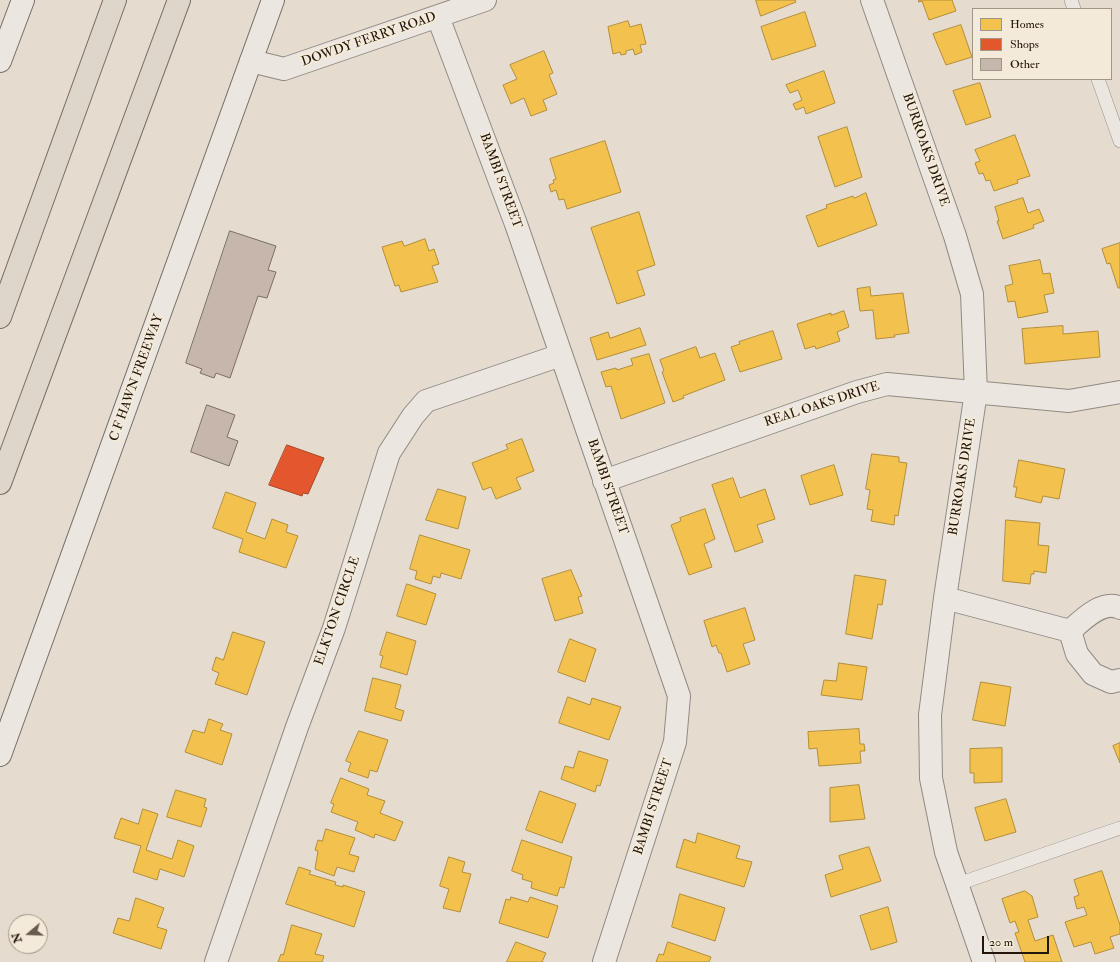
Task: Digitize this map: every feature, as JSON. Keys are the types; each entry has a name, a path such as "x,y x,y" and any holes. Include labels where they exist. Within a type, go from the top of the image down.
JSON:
{"highway":[{"path":"0,317 115,0"},
{"path":"0,483 179,0"}],"street":[{"path":"0,61 23,0"},
{"name":"C F HAWN FREEWAY","path":"0,755 273,0"},
{"name":"DOWDY FERRY ROAD","path":"251,61 284,69 485,0"},
{"name":"BURROAKS DRIVE","path":"872,0 955,236 972,294 976,392 945,598 930,715 931,778 946,852 984,962"},
{"name":"BAMBI STREET","path":"438,17 516,224 679,696 675,742 604,962"},
{"name":"ELKTON CIRCLE","path":"216,962 295,734 334,628 389,453 413,416 426,401 561,355"},
{"name":"REAL OAKS DRIVE","path":"604,481 857,392 887,384 1069,401 1120,392"},
{"path":"945,598 1070,631"},
{"path":"1070,631 1088,614 1107,606 1117,606 1120,608"},
{"path":"1070,631 1077,654 1093,674 1111,682 1120,680"}],"lane":[{"path":"1098,80 1120,141"},
{"path":"958,884 1120,828"}],"building: Homes":[{"path":"756,0 795,0 796,2 761,16"},
{"path":"919,0 952,0 956,11 929,20 922,1 919,2"},
{"path":"805,12 816,46 772,60 761,27"},
{"path":"628,21 630,27 641,24 646,44 640,45 642,52 635,55 633,49 626,51 626,54 621,55 620,52 613,54 608,27"},
{"path":"961,25 972,57 946,65 933,34"},
{"path":"544,51 553,73 549,75 557,94 543,100 547,110 531,116 524,98 511,104 503,85 517,79 510,65"},
{"path":"824,71 835,103 806,114 804,107 796,110 793,104 802,100 798,90 790,93 786,85"},
{"path":"980,83 991,117 966,125 953,91"},
{"path":"847,127 862,177 835,187 818,137"},
{"path":"1015,135 1030,176 1017,180 1018,183 994,191 990,180 986,181 983,173 979,174 975,163 980,161 975,150"},
{"path":"605,141 621,192 567,209 564,199 559,200 556,190 551,192 549,185 554,183 553,180 556,179 550,159"},
{"path":"866,193 877,225 818,247 806,216 827,208 826,205 853,196 854,198"},
{"path":"1023,198 1028,213 1039,209 1044,221 1033,225 1034,228 1003,239 997,221 999,221 995,207"},
{"path":"639,212 655,265 637,271 645,295 617,304 591,228"},
{"path":"425,239 429,251 434,249 439,264 432,266 438,282 401,292 399,285 395,286 382,247 402,241 404,246"},
{"path":"1120,243 1120,288 1118,288 1110,263 1107,264 1102,249"},
{"path":"1040,260 1043,274 1050,273 1054,293 1044,295 1048,312 1018,318 1015,301 1008,302 1005,286 1013,284 1009,266"},
{"path":"870,287 871,296 903,293 909,333 894,335 895,337 876,339 873,310 860,311 857,289"},
{"path":"844,311 849,327 837,332 840,341 816,349 815,346 805,349 797,324 831,313 831,315"},
{"path":"1063,326 1063,334 1098,331 1100,357 1025,364 1022,329"},
{"path":"640,328 646,345 597,360 590,338 608,332 610,338"},
{"path":"773,331 782,359 740,372 731,347 740,344 739,342"},
{"path":"696,347 700,358 715,353 725,380 683,396 684,398 673,402 662,372 664,371 660,360"},
{"path":"649,354 665,403 621,419 611,386 606,387 601,372 616,368 617,370 633,365 631,359"},
{"path":"522,439 534,471 516,478 521,489 496,499 491,487 483,490 472,463 508,449 506,445"},
{"path":"872,454 899,457 899,462 907,463 898,516 895,515 894,525 871,521 873,510 867,509 870,490 866,489"},
{"path":"1019,460 1065,469 1059,499 1043,496 1041,503 1015,497 1017,487 1014,487"},
{"path":"834,465 843,495 810,505 801,476"},
{"path":"733,478 740,498 765,489 775,519 757,525 763,542 735,552 712,485"},
{"path":"438,489 466,497 458,529 426,520"},
{"path":"226,492 256,503 246,532 265,539 272,519 288,525 286,532 298,536 286,568 239,552 243,539 213,528"},
{"path":"705,509 715,539 704,544 712,567 689,575 671,525 681,521 680,518"},
{"path":"1006,520 1040,523 1038,545 1049,546 1046,573 1034,571 1034,574 1031,574 1030,584 1003,581"},
{"path":"420,535 470,550 461,579 441,573 440,578 433,576 431,584 415,579 417,571 410,569"},
{"path":"571,570 582,596 578,597 583,613 555,621 542,579"},
{"path":"855,575 886,580 882,605 878,604 872,639 846,634"},
{"path":"407,584 436,594 426,625 397,616"},
{"path":"745,608 755,640 743,644 750,664 727,672 721,653 719,653 716,645 712,647 704,621"},
{"path":"233,632 265,642 247,695 215,684 219,673 212,670 216,657 223,660"},
{"path":"387,632 416,641 407,675 380,667 383,656 380,655"},
{"path":"570,639 596,649 585,682 558,672"},
{"path":"839,663 867,667 862,700 821,695 824,680 836,681"},
{"path":"373,678 401,685 395,708 404,711 401,721 365,711"},
{"path":"981,682 1011,687 1005,726 973,720"},
{"path":"568,697 590,705 592,698 621,707 609,740 559,723"},
{"path":"209,719 223,724 220,730 232,734 222,765 185,752 193,730 204,733"},
{"path":"859,729 860,744 864,744 865,751 860,751 861,763 819,766 817,748 809,749 808,732"},
{"path":"359,731 388,740 377,772 370,770 368,778 348,771 351,763 346,761"},
{"path":"1120,743 1120,763 1113,746"},
{"path":"1002,748 1002,782 974,783 974,773 970,773 970,749"},
{"path":"579,751 608,760 600,786 597,785 595,792 561,779 565,766 573,768"},
{"path":"341,778 369,789 367,795 385,801 380,813 403,822 395,841 375,834 374,838 355,830 358,822 331,812 334,804 331,803"},
{"path":"859,785 865,819 830,822 830,788"},
{"path":"176,790 206,799 204,807 207,808 201,827 167,817"},
{"path":"540,791 576,804 562,843 526,830"},
{"path":"1006,799 1016,832 985,841 975,808"},
{"path":"143,809 158,814 146,850 172,859 178,840 194,846 184,877 160,869 157,880 133,872 141,846 114,838 121,818 138,824"},
{"path":"326,829 355,838 349,854 359,857 354,872 337,867 334,876 315,869 318,851 315,850 318,840 322,841"},
{"path":"698,833 740,846 736,858 752,862 744,887 676,867 684,839 695,843"},
{"path":"522,840 572,857 564,888 560,887 557,896 531,888 532,882 522,879 523,875 512,871"},
{"path":"869,847 881,881 831,897 825,875 843,869 839,856"},
{"path":"449,857 465,862 462,872 471,874 460,912 443,908 449,889 440,886"},
{"path":"299,867 311,871 309,874 336,882 335,885 343,887 343,885 365,892 354,927 286,904"},
{"path":"1102,871 1120,925 1120,934 1110,937 1114,948 1095,954 1091,942 1074,947 1065,922 1087,915 1084,907 1077,909 1074,897 1079,895 1074,880"},
{"path":"1025,891 1032,896 1038,917 1028,920 1035,941 1053,935 1062,962 1025,962 1015,933 1019,932 1015,921 1010,923 1002,899"},
{"path":"680,894 725,908 715,941 672,927"},
{"path":"511,897 528,902 530,897 558,906 548,938 499,923 506,899 510,900"},
{"path":"136,898 164,908 157,927 167,930 161,949 113,933 118,918 129,921"},
{"path":"888,907 897,942 871,950 860,916"},
{"path":"292,925 322,934 315,954 324,956 322,962 278,962 281,954 283,955"},
{"path":"516,942 546,953 542,962 507,962"},
{"path":"668,942 711,957 709,962 656,962 659,954 663,955"}],"building: Shops":[{"path":"287,445 324,458 308,494 303,493 302,496 269,485"}],"building: Other":[{"path":"230,231 276,246 268,270 276,272 267,298 258,296 230,378 216,373 214,378 200,373 202,369 186,363"},
{"path":"207,405 235,415 227,437 238,441 229,466 191,452"}]}
